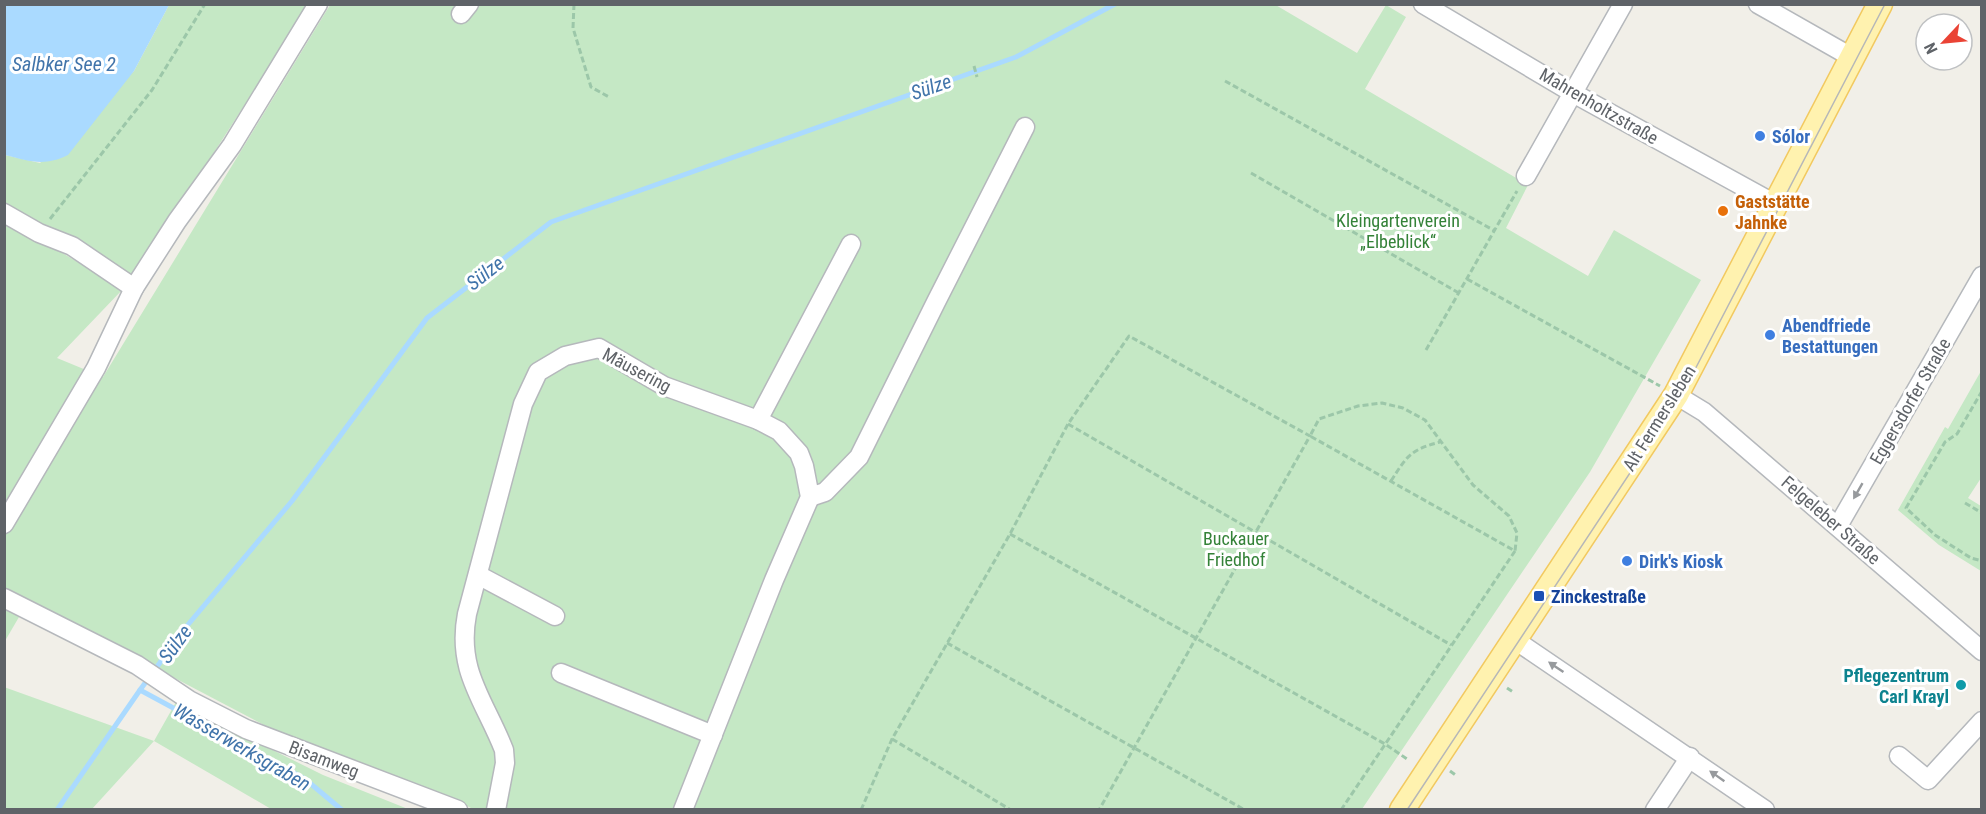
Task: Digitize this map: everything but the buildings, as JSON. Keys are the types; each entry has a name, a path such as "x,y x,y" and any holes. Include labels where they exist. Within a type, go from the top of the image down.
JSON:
{"main road":[{"name":"Alt Fermersleben","path":"1402,810 1676,395 1880,4"}],"street":[{"path":"4,524 96,368 134,288 177,221 232,145 318,4"},
{"name":"Mahrenholtzstraße","path":"1423,4 1573,93 1777,205"},
{"path":"1526,176 1623,4"},
{"path":"1758,4 1853,58"},
{"path":"683,810 810,497 825,492 860,457 1025,127"},
{"path":"4,213 39,232 72,246 134,288"},
{"path":"758,420 851,244"},
{"name":"Eggersdorfer Straße","path":"1838,526 1982,276"},
{"name":"Mäusering","path":"496,810 505,763 504,750 470,676 464,643 466,614 523,404 538,372 565,356 599,348 664,386 758,420 779,431 799,453 810,497"},
{"name":"Felgeleber Straße","path":"1676,395 1704,412 1982,651"},
{"path":"478,575 555,616"},
{"name":"Bisamweg","path":"4,598 137,665 189,699 246,729 458,810"},
{"path":"1515,640 1766,810"},
{"path":"561,674 713,735"},
{"path":"1899,756 1928,780 1982,721"},
{"path":"1655,810 1690,757"}],"path":[{"path":"39,232 152,90 205,4"},
{"path":"574,4 573,28 591,87 609,97"},
{"path":"974,66 977,77"},
{"path":"1225,81 1495,231"},
{"path":"1251,173 1459,293"},
{"path":"1426,350 1526,176"},
{"path":"1467,279 1676,395"},
{"path":"861,810 892,739 1010,534 1068,424 1129,336 1515,551"},
{"path":"1982,391 1956,434 1945,442 1906,508 1935,535 1971,558 1982,561"},
{"path":"1099,810 1319,419 1358,406 1382,403 1403,408 1425,420 1473,485 1509,516 1517,533 1515,551 1341,810"},
{"path":"1068,424 1451,645"},
{"path":"1391,481 1406,459 1419,448 1440,442"},
{"path":"1965,503 1980,512"},
{"path":"1980,506 1980,512"},
{"path":"1010,534 1385,744 1407,759"},
{"path":"947,643 1245,810"},
{"path":"892,739 1011,810"}],"green space":[{"path":"1274,4 1357,53 1386,5 1406,17 1365,89 1528,185 1506,228 1588,276 1614,230 1701,280 1590,472 1362,809 473,809 287,737 5,589 5,219 123,289 57,358 103,377 330,5"},
{"path":"169,5 309,5 133,282 5,206 5,155 40,163 134,71"},
{"path":"1981,371 1981,478 1968,498 1981,506 1981,571 1939,545 1898,510 1945,427 1948,429"},
{"path":"5,609 19,617 5,641"},
{"path":"4,687 154,741 92,809 5,809"},
{"path":"176,702 323,775 408,809 271,809 154,741"}],"water":[{"name":"Salbker See 2","path":"5,4 169,5 134,71 68,155 59,159 44,162 29,161 5,155"}],"waterway":[{"name":"Sülze","path":"57,810 186,627 292,501 427,318 551,222 1016,57 1115,4"},
{"name":"Wasserwerksgraben","path":"140,690 305,779 342,810"}],"tram line":[{"path":"1407,810 1690,379 1885,4"}],"place":[{"name":"Sólor","path":"1760,136"},
{"name":"Gaststätte Jahnke","path":"1723,211"},
{"name":"Abendfriede Bestattungen","path":"1770,335"},
{"name":"Dirk's Kiosk","path":"1627,561"},
{"name":"Zinckestraße","path":"1539,596"},
{"name":"Pflegezentrum Carl Krayl","path":"1961,685"}],"park label":[{"name":"Kleingartenverein „Elbeblick“","path":"1398,230"},
{"name":"Buckauer Friedhof","path":"1236,548"}]}
